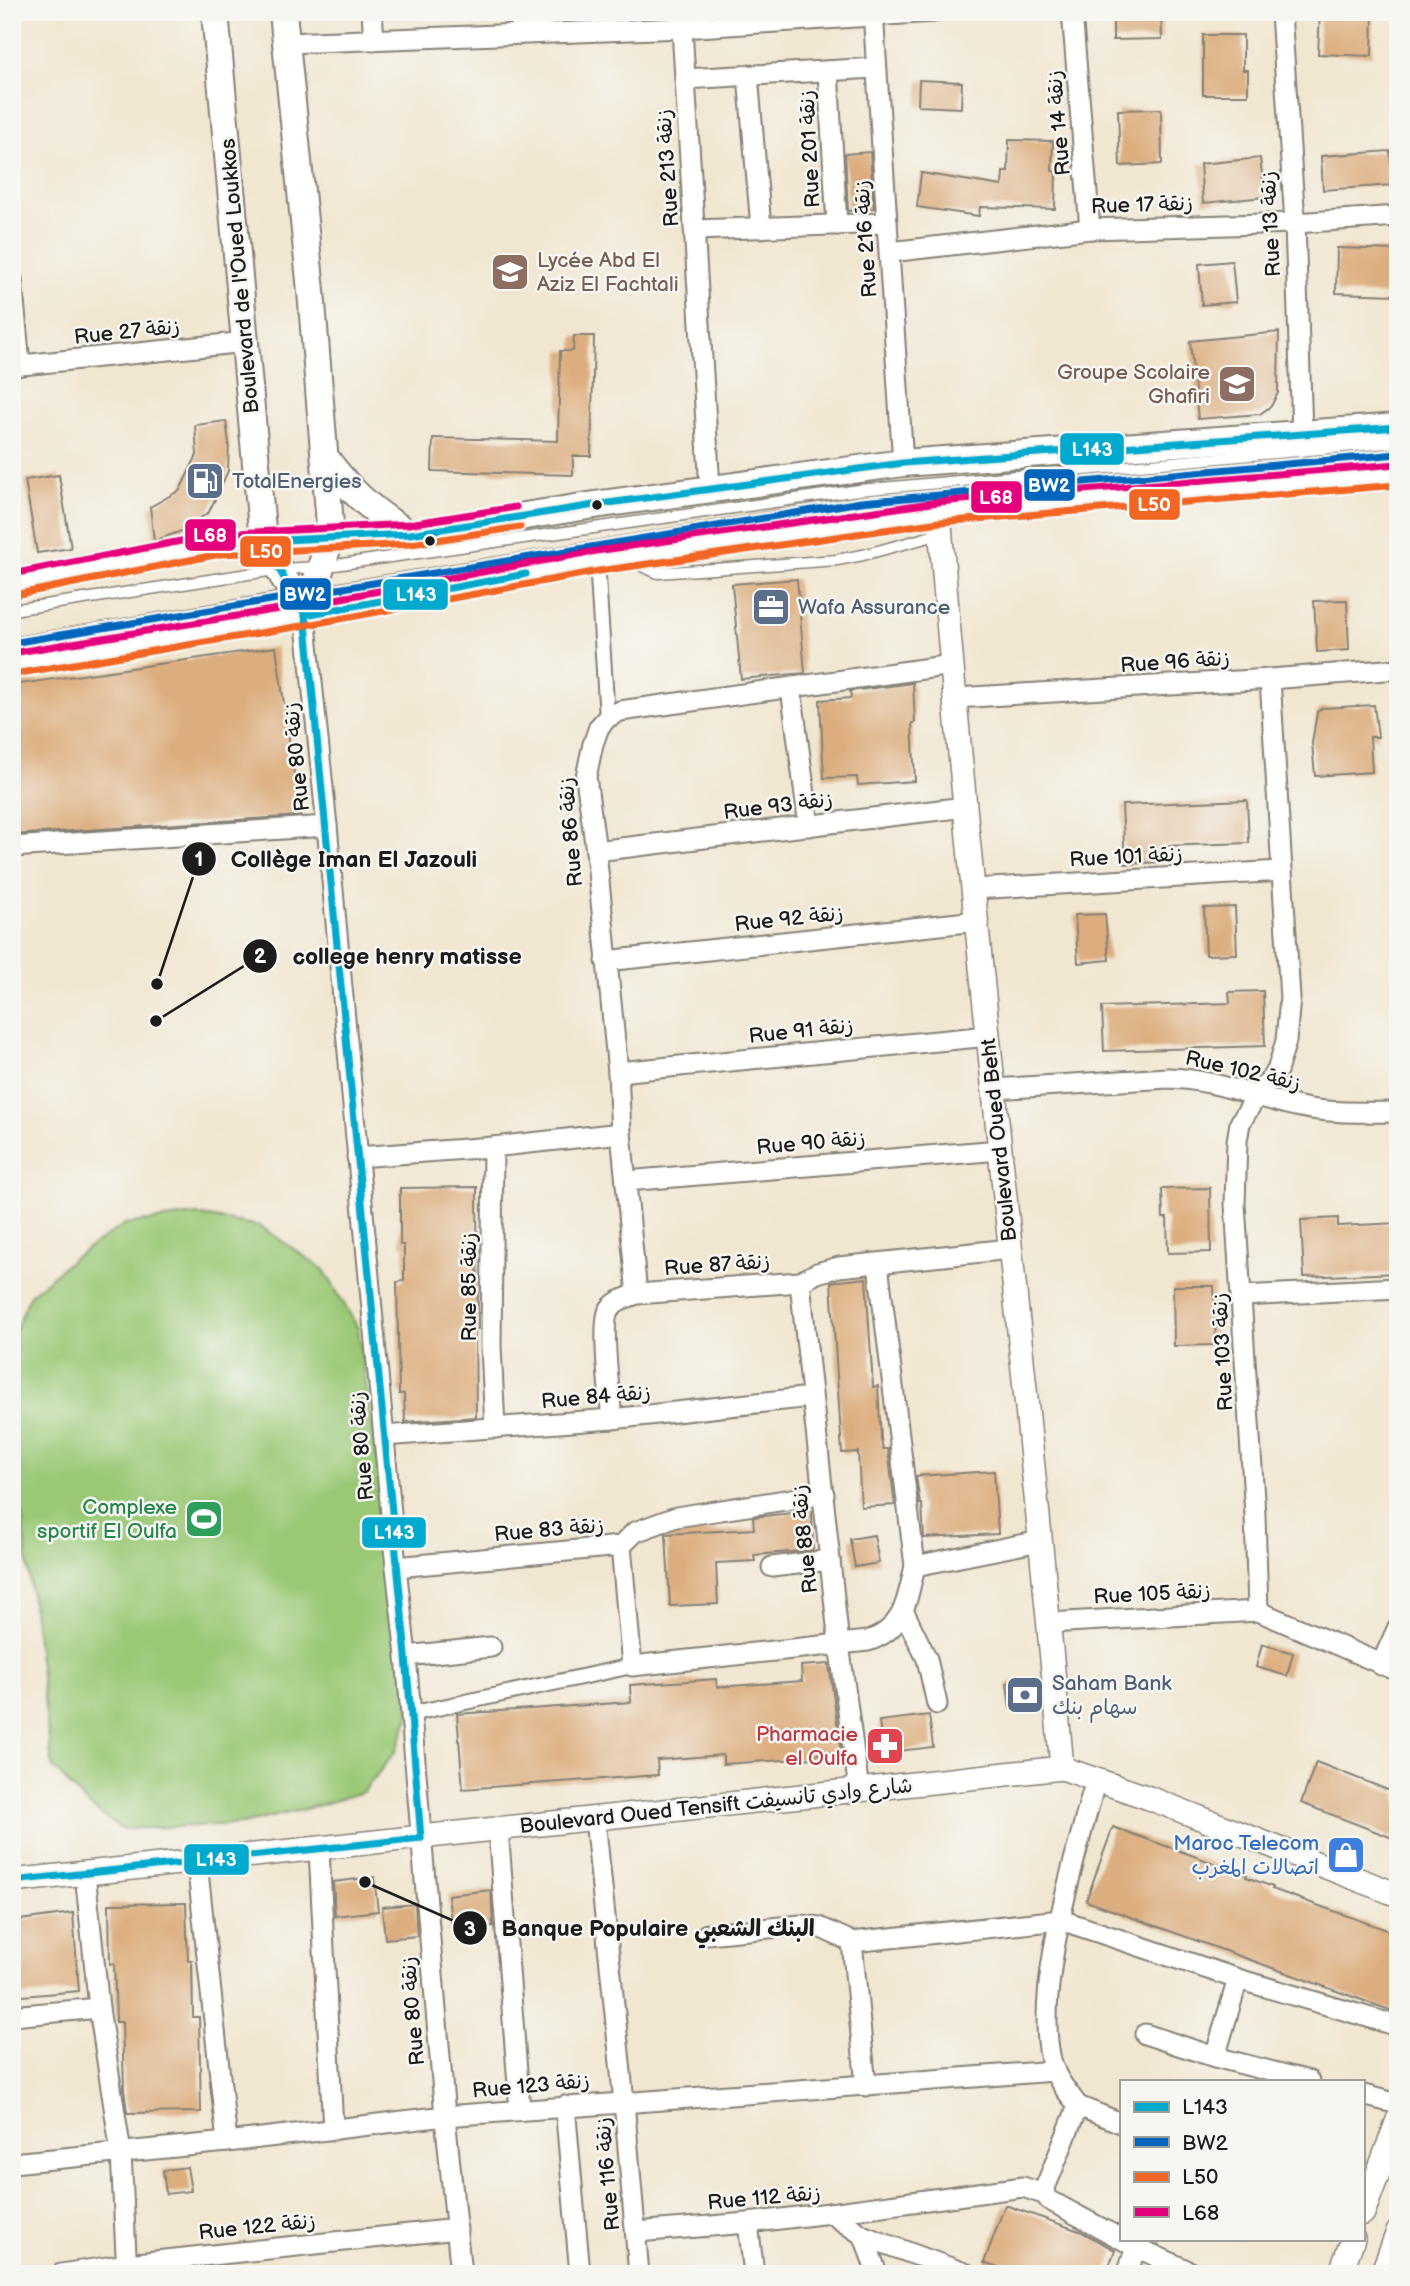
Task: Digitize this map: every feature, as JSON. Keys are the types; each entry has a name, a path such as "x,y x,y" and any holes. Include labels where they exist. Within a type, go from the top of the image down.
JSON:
{"main road":[{"name":"Boulevard de l'Oued Loukkos","path":"215,12 263,541"},
{"path":"283,12 331,537 321,567 304,601"},
{"path":"12,585 219,544 411,534 601,503 903,463 1398,427"},
{"path":"325,457 365,504 411,534"},
{"path":"12,664 304,601 638,556 1398,474"},
{"path":"263,541 304,601"}],"street":[{"path":"372,12 374,40"},
{"path":"522,12 522,34"},
{"path":"286,43 522,34 681,20 934,12"},
{"name":"Rue 14 زنقة","path":"1072,12 1090,229"},
{"name":"Rue 13 زنقة","path":"1281,12 1295,223 1302,434"},
{"name":"Rue 216 زنقة","path":"873,14 903,463"},
{"name":"Rue 213 زنقة","path":"681,20 710,489"},
{"path":"685,79 876,68"},
{"name":"Rue 201 زنقة","path":"828,71 837,225"},
{"path":"748,75 761,228"},
{"name":"Rue 17 زنقة","path":"890,252 1090,229 1295,223 1398,216"},
{"path":"695,230 887,223"},
{"path":"12,279 16,366"},
{"name":"Rue 27 زنقة","path":"16,366 246,342"},
{"name":"Boulevard Oued Beht","path":"940,523 965,807 1062,1768"},
{"path":"597,561 607,718 620,710 952,665"},
{"name":"Rue 80 زنقة","path":"304,601 406,1656 461,2274"},
{"name":"Rue 96 زنقة","path":"956,698 1398,669"},
{"name":"Rue 103 زنقة","path":"1258,1611 1243,1296 1235,1205 1240,1123 1257,1095 1277,1071 1286,1041 1290,998 1270,679"},
{"path":"791,688 809,826"},
{"name":"Rue 86 زنقة","path":"607,718 599,727 586,777 618,1072 621,1133 637,1294"},
{"name":"Rue 93 زنقة","path":"596,851 965,807"},
{"path":"12,847 327,826"},
{"name":"Rue 101 زنقة","path":"974,889 1282,871"},
{"name":"Rue 92 زنقة","path":"606,961 977,921"},
{"name":"Rue 91 زنقة","path":"618,1072 989,1035"},
{"name":"Rue 102 زنقة","path":"995,1089 1194,1078 1301,1108 1398,1112"},
{"path":"357,1157 493,1147 621,1133"},
{"name":"Rue 85 زنقة","path":"493,1147 491,1346 495,1428"},
{"name":"Rue 90 زنقة","path":"626,1181 1000,1150"},
{"name":"Rue 87 زنقة","path":"637,1294 800,1282 817,1273 839,1268 1010,1249"},
{"path":"410,1714 632,1665 868,1642 878,1638 904,1612 915,1566 878,1264"},
{"name":"Rue 88 زنقة","path":"800,1282 839,1644 859,1790"},
{"path":"1243,1296 1398,1288"},
{"path":"611,1419 607,1312 617,1301 637,1294"},
{"name":"Rue 84 زنقة","path":"384,1436 611,1419 811,1397"},
{"name":"Rue 83 زنقة","path":"396,1567 621,1546 635,1532 676,1517 824,1494"},
{"path":"915,1566 1040,1541"},
{"path":"621,1546 632,1665"},
{"path":"772,1567 830,1560"},
{"path":"1258,1611 1390,1668 1398,1627"},
{"name":"Rue 105 زنقة","path":"1049,1623 1258,1611"},
{"path":"904,1612 927,1659 937,1704"},
{"path":"406,1656 491,1647"},
{"name":"Boulevard Oued Tensift شارع وادي تانسيفت","path":"12,1881 1062,1768 1398,1895"},
{"path":"1096,1779 1060,1920 1050,1979 1048,2043 1055,2071 1078,2106 1120,2123"},
{"name":"Rue 116 زنقة","path":"595,1819 639,2274"},
{"path":"498,1829 520,2110"},
{"path":"319,1849 333,2130"},
{"path":"197,1862 227,2142"},
{"path":"85,1873 99,2008 121,2153 127,2269"},
{"path":"707,1934 801,1925 819,1927 852,1942 1060,1920 1238,1979 1398,2026"},
{"path":"852,1942 866,2086"},
{"path":"1214,2057 1238,1979"},
{"path":"12,2016 99,2008"},
{"path":"1144,2034 1214,2057 1305,2080"},
{"name":"Rue 123 زنقة","path":"12,2163 227,2142 445,2116 1055,2071"},
{"path":"1364,2095 1398,2104"},
{"path":"565,2106 580,2274"},
{"path":"1078,2106 1045,2188 1046,2195 1049,2200 1120,2238"},
{"path":"1364,2210 1398,2120"},
{"path":"830,2213 1013,2187 1023,2187 1046,2195"},
{"name":"Rue 112 زنقة","path":"636,2232 830,2213 864,2236 930,2267 967,2274"},
{"path":"748,2223 754,2274"},
{"name":"Rue 122 زنقة","path":"61,2274 127,2269 457,2229"},
{"path":"1389,2268 1398,2232"},
{"path":"864,2236 877,2274"},
{"path":"1123,2240 1195,2274"},
{"path":"1340,2274 1353,2240"},
{"path":"1126,2274 1136,2247"}],"lane":[{"path":"12,610 281,569 321,567 859,490 1398,442"},
{"path":"12,643 304,601 861,502 1398,454"}],"green space":[{"name":"Complexe sportif El Oulfa","path":"196,1215 260,1226 324,1270 358,1328 398,1604 410,1714 396,1751 363,1792 242,1824 121,1829 86,1803 52,1766 12,1435 12,1339 30,1295 72,1259 125,1224"}],"building":[{"path":"1113,12 1161,12 1162,39 1113,40"},
{"path":"1320,12 1373,12 1372,56 1318,54"},
{"path":"1203,35 1243,35 1243,70 1248,70 1248,95 1203,95"},
{"path":"919,80 962,82 961,108 918,106"},
{"path":"1161,109 1162,164 1120,166 1118,110"},
{"path":"1009,140 1053,141 1055,209 980,207 979,216 917,207 921,173 1002,186 1003,172 1008,172"},
{"path":"1390,151 1393,185 1323,190 1321,156"},
{"path":"870,152 874,208 848,211 845,154"},
{"path":"1260,158 1265,197 1203,203 1200,164"},
{"path":"1337,248 1398,250 1398,295 1336,293"},
{"path":"1232,261 1236,302 1202,305 1199,264"},
{"name":"Groupe Scolaire Ghafiri","path":"1279,332 1278,393 1271,406 1260,414 1198,419 1190,341"},
{"path":"574,336 594,336 591,456 573,456 573,475 432,471 433,438 558,441 560,351 573,351"},
{"name":"TotalEnergies","path":"226,421 229,443 228,471 209,512 184,530 154,541 150,507 180,490 197,455 195,425"},
{"path":"59,475 71,548 37,553 25,480"},
{"path":"797,579 805,673 741,679 732,584"},
{"path":"1347,600 1349,650 1317,652 1314,601"},
{"path":"276,647 300,816 12,835 12,685"},
{"path":"913,683 915,781 858,785 857,777 824,778 820,700 851,698 850,691"},
{"path":"1374,705 1378,737 1370,737 1372,772 1315,776 1312,743 1317,712 1322,708"},
{"path":"1247,800 1249,843 1161,846 1161,862 1125,864 1122,805"},
{"path":"1235,907 1237,954 1206,955 1204,908"},
{"path":"1105,914 1109,960 1078,963 1075,915"},
{"path":"1263,991 1265,1046 1104,1051 1102,1007 1230,1003 1229,992"},
{"path":"477,1187 476,1417 405,1422 404,1394 399,1394 397,1282 404,1281 404,1245 400,1245 400,1188"},
{"path":"1210,1188 1211,1252 1168,1253 1167,1218 1163,1218 1162,1189"},
{"path":"1338,1218 1338,1226 1398,1223 1398,1273 1304,1277 1301,1220"},
{"path":"866,1278 873,1387 878,1386 881,1439 883,1449 888,1449 895,1505 861,1507 858,1452 842,1453 831,1282"},
{"path":"1173,1286 1214,1286 1216,1345 1174,1346"},
{"path":"994,1471 998,1534 924,1538 922,1504 916,1476"},
{"path":"812,1511 813,1550 754,1555 755,1561 716,1563 718,1604 670,1606 666,1534 754,1529 753,1517"},
{"path":"874,1535 879,1563 855,1567 850,1539"},
{"path":"1262,1644 1293,1653 1287,1676 1256,1667"},
{"path":"829,1664 841,1752 812,1755 812,1758 723,1764 723,1755 657,1760 658,1775 463,1789 457,1714 631,1702 630,1685 716,1679 717,1687 802,1681 801,1666"},
{"path":"1026,1680 1030,1706 1010,1708 1007,1683"},
{"path":"929,1715 933,1747 883,1753 879,1721"},
{"path":"1316,1762 1398,1794 1398,1840 1301,1803"},
{"path":"1113,1827 1247,1875 1246,1877 1273,1887 1272,1889 1398,1934 1398,2013 1086,1901"},
{"path":"374,1877 378,1911 335,1916 333,1882"},
{"path":"491,1890 493,1926 452,1930 448,1895"},
{"path":"186,1903 188,1961 192,1961 193,2017 199,2017 201,2112 127,2113 122,2022 116,2022 114,1964 110,1964 109,1904"},
{"path":"415,1904 417,1936 385,1939 382,1907"},
{"path":"73,1913 79,1991 12,1997 12,1921"},
{"path":"187,2167 191,2191 166,2194 163,2170"},
{"path":"1005,2205 1082,2232 1115,2250 1106,2274 1016,2274 984,2263"}],"transit line":[{"name":"L143","path":"421,1838 406,1656 305,615 263,541 410,534 601,504 903,463 1398,427"},
{"name":"BW2","path":"12,643 861,502 1398,454"},
{"name":"L68","path":"12,653 303,605 596,551 938,502 1397,464"},
{"name":"L50","path":"14,674 307,625 599,571 940,522 1398,485"},
{"name":"L68","path":"12,574 217,534 409,524 516,507"},
{"name":"L50","path":"14,595 220,554 411,544 520,527"},
{"name":"L143","path":"305,615 526,574"},
{"name":"L143","path":"12,1881 421,1838"}],"place":[{"name":"Lycée Abd El Aziz El Fachtali","path":"510,272"},
{"name":"Groupe Scolaire Ghafiri","path":"1237,384"},
{"name":"TotalEnergies","path":"205,481"},
{"name":"Wafa Assurance","path":"771,607"},
{"name":"Collège Iman El Jazouli","path":"157,984"},
{"name":"college henry matisse","path":"156,1021"},
{"name":"Complexe sportif El Oulfa","path":"204,1519"},
{"name":"Saham Bank سهام بنك","path":"1025,1695"},
{"name":"Pharmacie el Oulfa","path":"885,1746"},
{"name":"Maroc Telecom اتصالات المغرب","path":"1346,1855"},
{"name":"Banque Populaire البنك الشعبي","path":"365,1882"}]}
